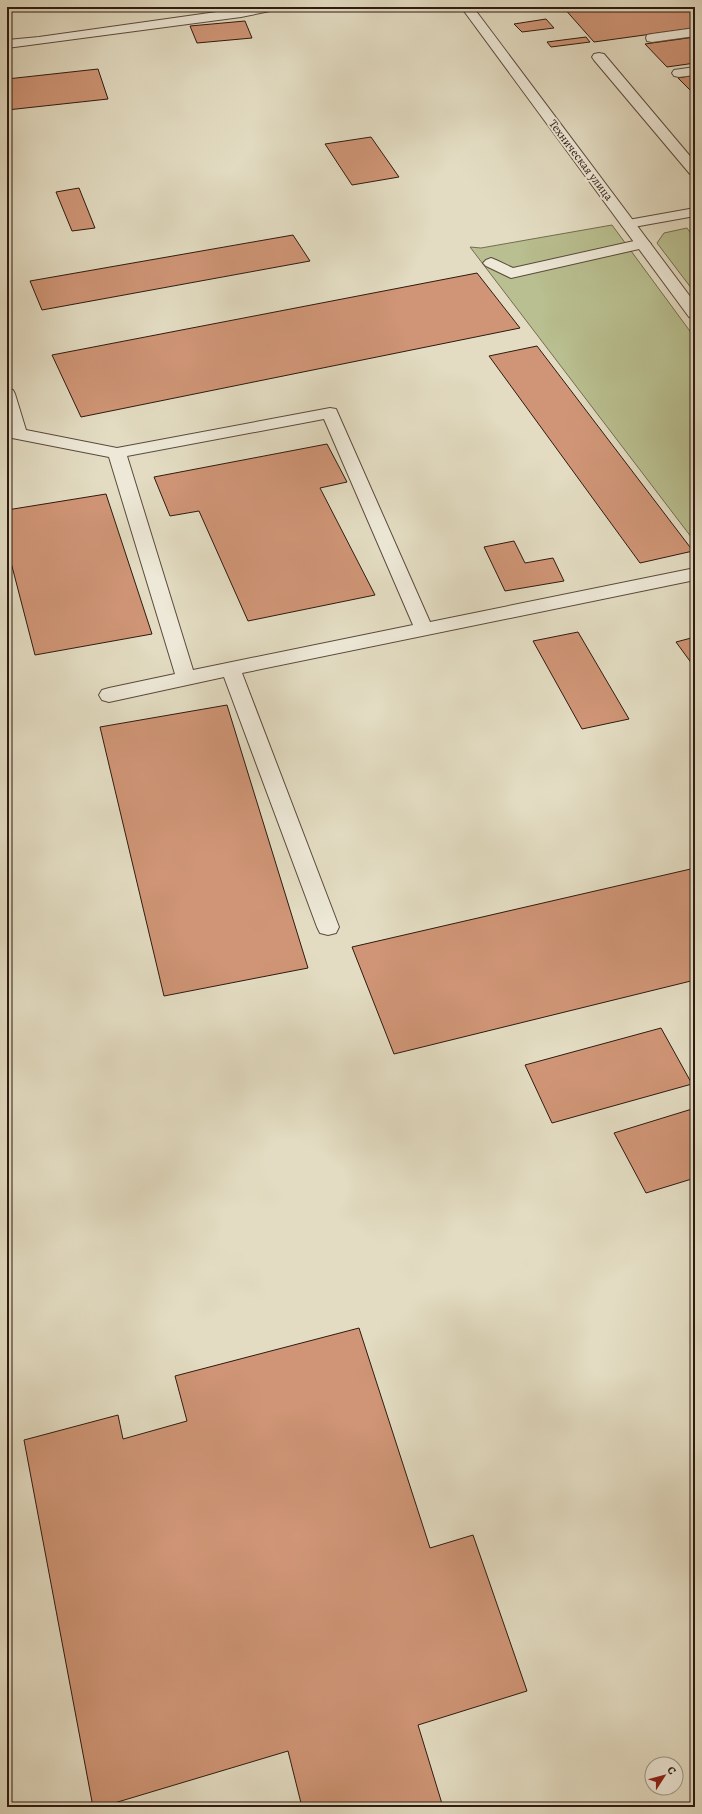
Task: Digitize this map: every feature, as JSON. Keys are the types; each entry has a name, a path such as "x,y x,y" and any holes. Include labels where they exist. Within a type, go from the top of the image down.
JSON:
{"street":[{"path":"7,44 39,41 241,13 271,7"},
{"name":"Техническая улица","path":"467,7 695,314"},
{"path":"652,38 695,32"},
{"path":"599,57 695,171"},
{"path":"679,73 695,71"},
{"path":"628,224 695,212"},
{"path":"491,263 511,273 643,244"},
{"path":"7,394 18,434 117,453 330,413 424,629"},
{"path":"117,453 186,678"},
{"path":"109,695 695,574"},
{"path":"231,669 328,928"}],"green space":[{"path":"612,225 695,338 695,542 470,247 481,248"},
{"path":"687,228 695,239 695,293 657,243 664,233"}],"building":[{"path":"563,7 695,7 695,28 594,42"},
{"path":"546,19 554,28 522,32 514,24"},
{"path":"245,21 252,38 197,43 190,26"},
{"path":"586,37 590,42 551,47 547,42"},
{"path":"695,37 695,63 667,67 645,44"},
{"path":"98,69 108,99 7,110 7,79"},
{"path":"695,75 695,95 678,78"},
{"path":"371,137 399,177 352,185 325,144"},
{"path":"79,188 95,228 72,231 56,192"},
{"path":"293,235 310,261 42,310 30,281"},
{"path":"477,273 520,328 81,417 52,355"},
{"path":"537,346 693,551 640,563 489,356"},
{"path":"327,444 347,482 320,488 375,595 248,621 199,511 170,516 154,477"},
{"path":"106,494 152,634 35,655 7,547 7,510"},
{"path":"514,541 525,563 553,558 564,581 505,591 484,547"},
{"path":"578,632 629,719 582,729 533,641"},
{"path":"695,637 695,668 676,642"},
{"path":"227,705 308,968 164,996 100,727"},
{"path":"695,868 695,980 394,1054 352,947"},
{"path":"661,1028 692,1084 552,1123 525,1065"},
{"path":"692,1109 695,1114 695,1178 646,1193 614,1133"},
{"path":"359,1328 430,1548 473,1535 527,1691 418,1725 443,1807 302,1807 288,1751 101,1807 93,1807 24,1440 118,1415 123,1439 187,1421 175,1376"}]}
